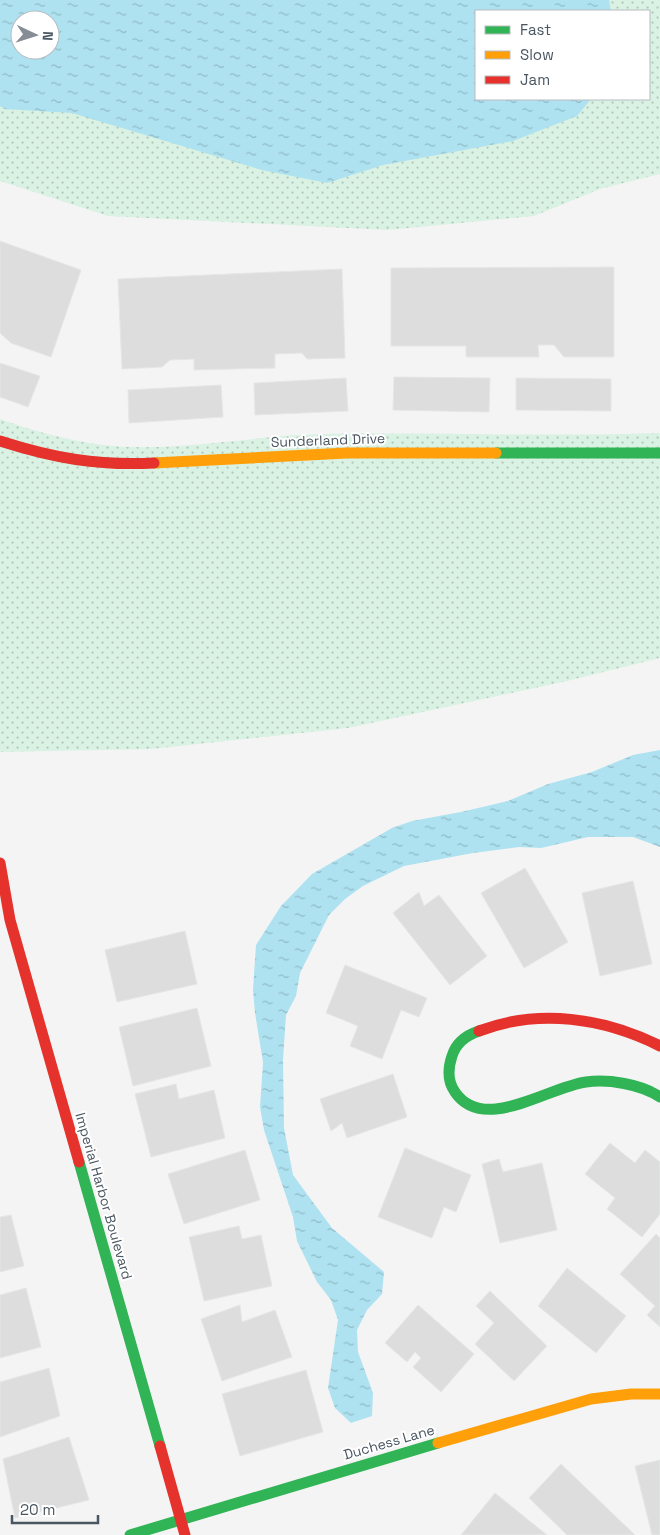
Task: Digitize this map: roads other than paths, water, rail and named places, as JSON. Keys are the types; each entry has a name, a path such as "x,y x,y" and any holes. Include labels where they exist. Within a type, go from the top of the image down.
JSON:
{"street":[{"name":"Sunderland Drive","path":"0,441 56,458 82,463 116,466 347,453 660,453"},
{"name":"Imperial Harbor Boulevard","path":"0,863 10,920 186,1535"},
{"path":"660,1046 598,1023 535,1018 472,1032 459,1041 450,1056 449,1077 456,1095 472,1108 498,1111 560,1088 599,1081 654,1093 660,1097"},
{"name":"Duchess Lane","path":"130,1535 246,1499 591,1399 631,1394 660,1394"}],"water":[{"path":"0,0 609,0 611,10 475,10 475,100 590,100 577,116 513,141 383,165 327,183 262,170 72,113 4,109 0,106"},
{"path":"660,750 660,847 633,837 588,837 541,848 519,847 473,853 404,866 363,886 345,899 329,915 300,973 296,996 286,1015 283,1060 284,1128 293,1175 332,1228 384,1272 382,1294 367,1310 357,1330 358,1352 373,1393 372,1416 351,1423 335,1408 328,1388 338,1320 331,1300 317,1282 297,1241 293,1217 264,1130 260,1107 263,1062 253,990 256,945 281,906 312,874 392,828 412,821 508,801 548,784 592,772 633,755"}]}
